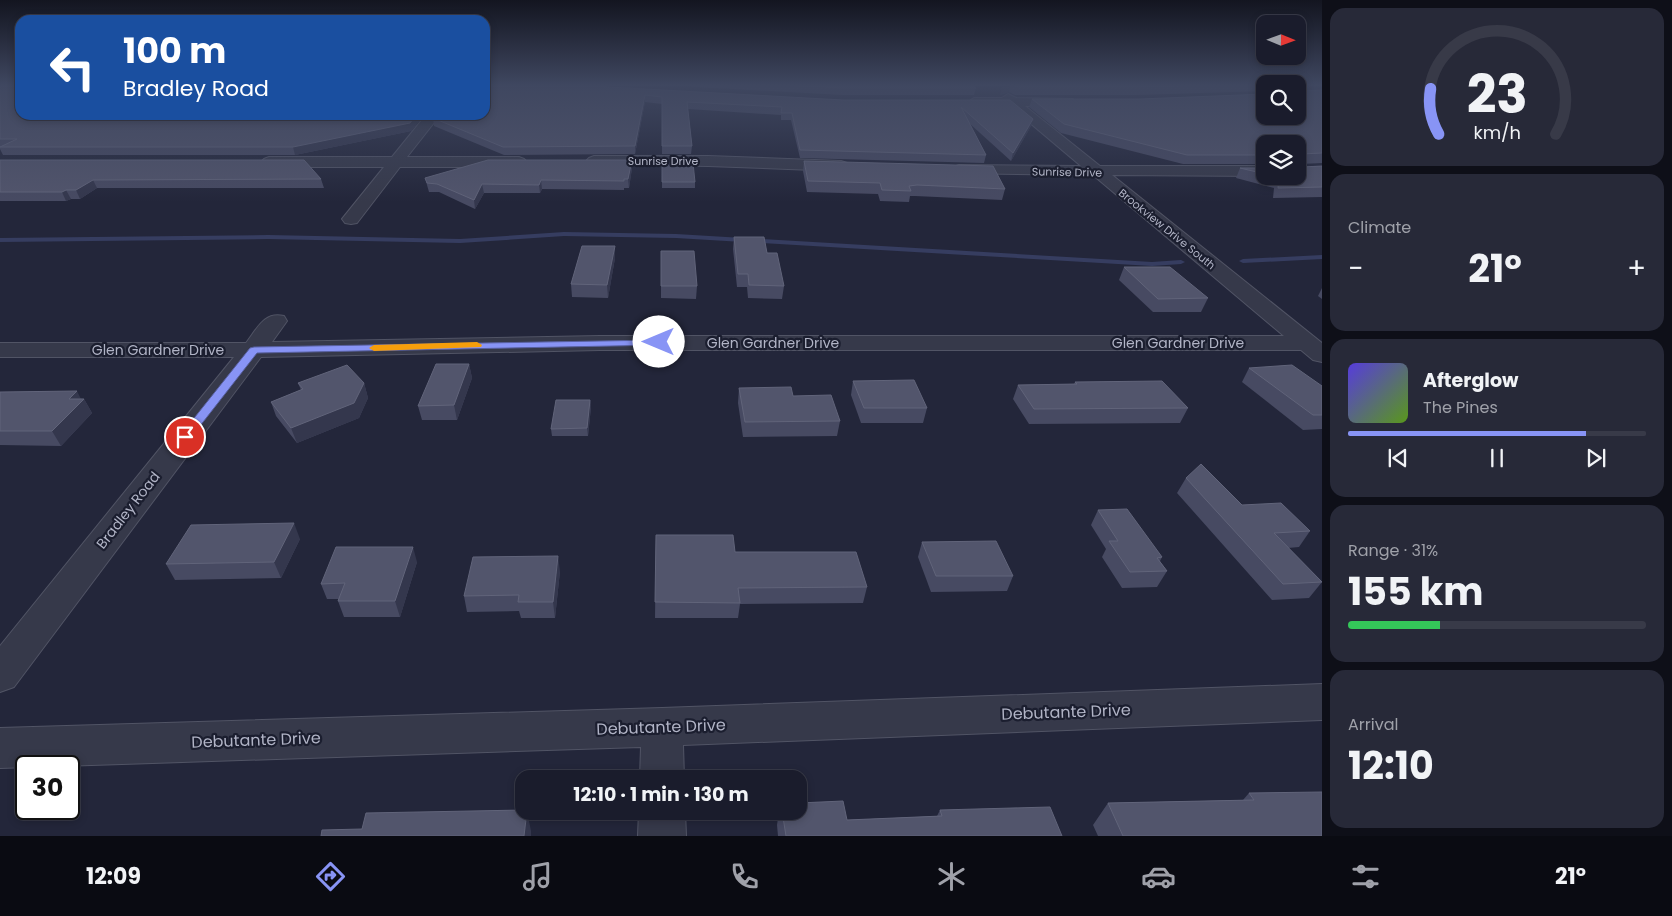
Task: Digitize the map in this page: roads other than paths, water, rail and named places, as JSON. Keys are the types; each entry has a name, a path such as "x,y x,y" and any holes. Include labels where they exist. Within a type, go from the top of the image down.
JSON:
{"street":[{"path":"351,220 427,124"},
{"name":"Brookview Drive South","path":"1039,124 1314,349"},
{"path":"258,162 537,161"},
{"name":"Sunrise Drive","path":"575,161 708,161 853,167"},
{"name":"Sunrise Drive","path":"940,170 1256,171"},
{"name":"Bradley Road","path":"0,675 276,321"},
{"name":"Glen Gardner Drive","path":"0,350 254,350 600,342 1314,349"},
{"name":"Debutante Drive","path":"0,748 662,727 1322,702"},
{"path":"662,727 662,770"},
{"path":"662,820 662,836"}],"waterway":[{"path":"0,240 268,237 460,241 564,234 676,236 1152,264 1181,262"},
{"path":"1243,261 1322,257"}]}
